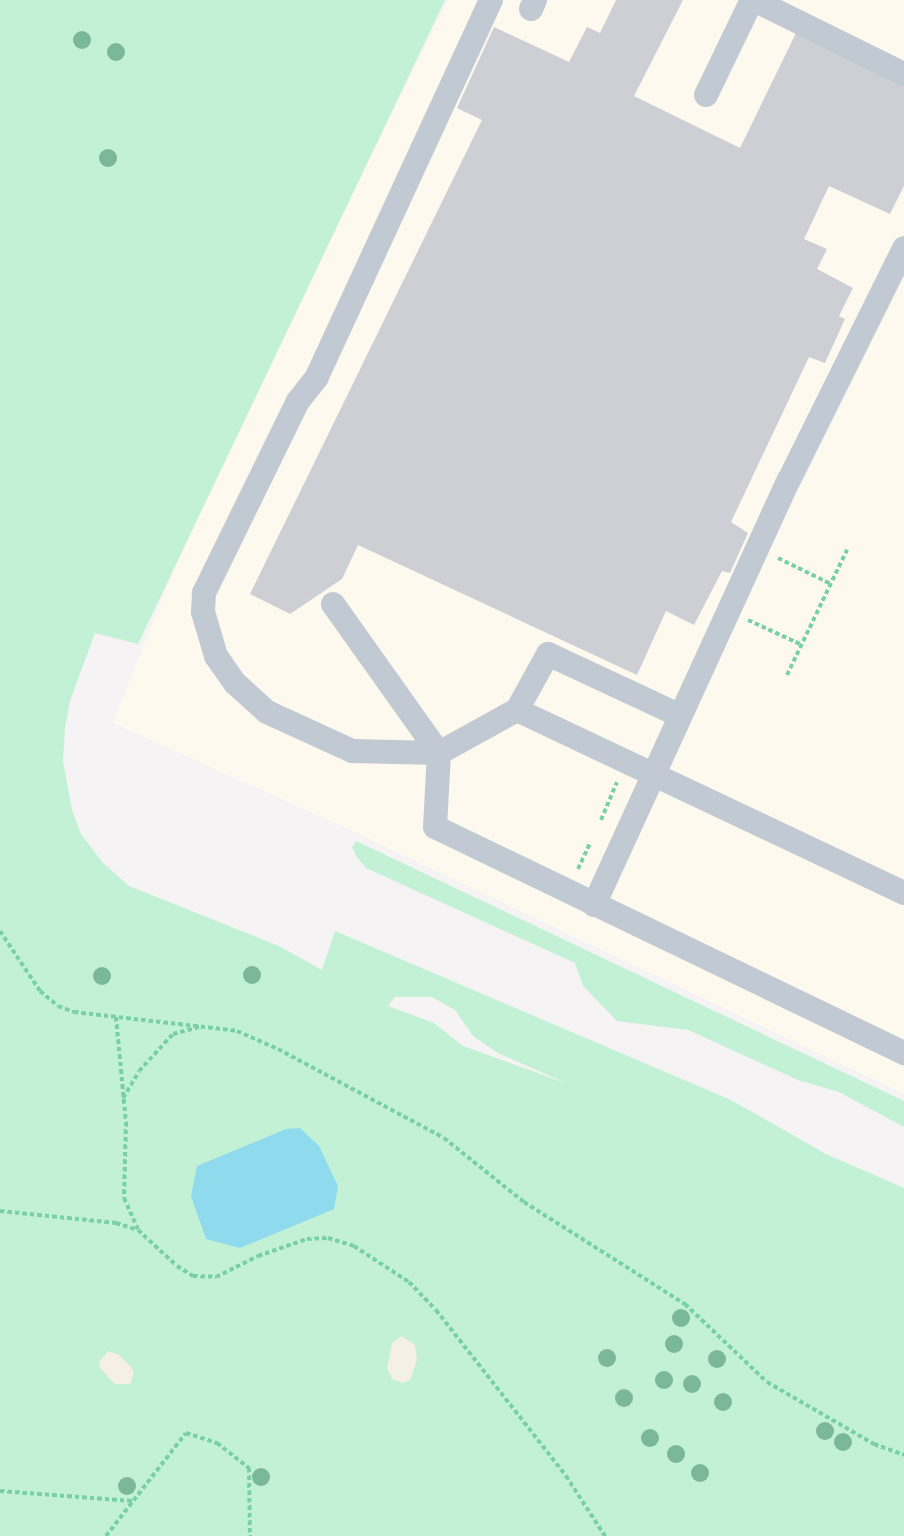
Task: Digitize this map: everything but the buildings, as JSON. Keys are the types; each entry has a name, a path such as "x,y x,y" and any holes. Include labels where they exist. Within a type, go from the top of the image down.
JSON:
{"lane":[{"path":"491,0 317,376 298,401 204,593 202,612 216,656 235,683 267,712 352,751 439,753 517,710 548,654 680,716"},
{"path":"706,95 753,0 904,74"},
{"path":"594,905 833,386 904,248"},
{"path":"333,604 439,753 435,828 904,1053"},
{"path":"517,710 904,893"}],"path":[{"path":"788,675 847,550"},
{"path":"774,556 831,584"},
{"path":"745,618 802,645"},
{"path":"601,820 618,780"},
{"path":"577,871 590,843"},
{"path":"0,931 40,991 57,1006 74,1012 237,1031 278,1048 444,1138 524,1202 685,1304 767,1382 864,1438 904,1455"},
{"path":"116,1017 123,1098 124,1198 138,1230"},
{"path":"123,1098 138,1071 173,1034 203,1026"},
{"path":"0,1211 116,1223 138,1230 193,1275 216,1277 258,1256 307,1239 328,1238 354,1246 409,1282 436,1310 567,1476 605,1536"},
{"path":"106,1536 186,1433 217,1443 249,1467 250,1536"},
{"path":"0,1491 133,1501"}],"shaded area":[{"path":"448,0 904,0 904,1094 363,836 113,723 199,506"}],"green space":[{"path":"0,0 445,0 138,644 95,633 70,701 65,728 63,761 72,810 81,834 103,863 129,886 279,946 322,970 335,931 731,1100 826,1154 904,1188 904,1536 0,1536","holes":["395,997 432,997 455,1010 473,1036 498,1053 568,1084 463,1046 434,1023 388,1006"]},
{"path":"356,841 904,1101 904,1127 839,1092 798,1080 688,1030 617,1021 583,986 575,963 366,868 352,847"}],"sand":[{"path":"402,1336 415,1345 417,1360 410,1380 403,1383 392,1379 387,1368 392,1343"},
{"path":"108,1351 119,1355 131,1367 134,1373 130,1384 115,1384 100,1368 99,1362"}],"water":[{"path":"300,1128 319,1146 338,1186 334,1209 240,1248 206,1239 191,1196 197,1166 286,1129"}]}
